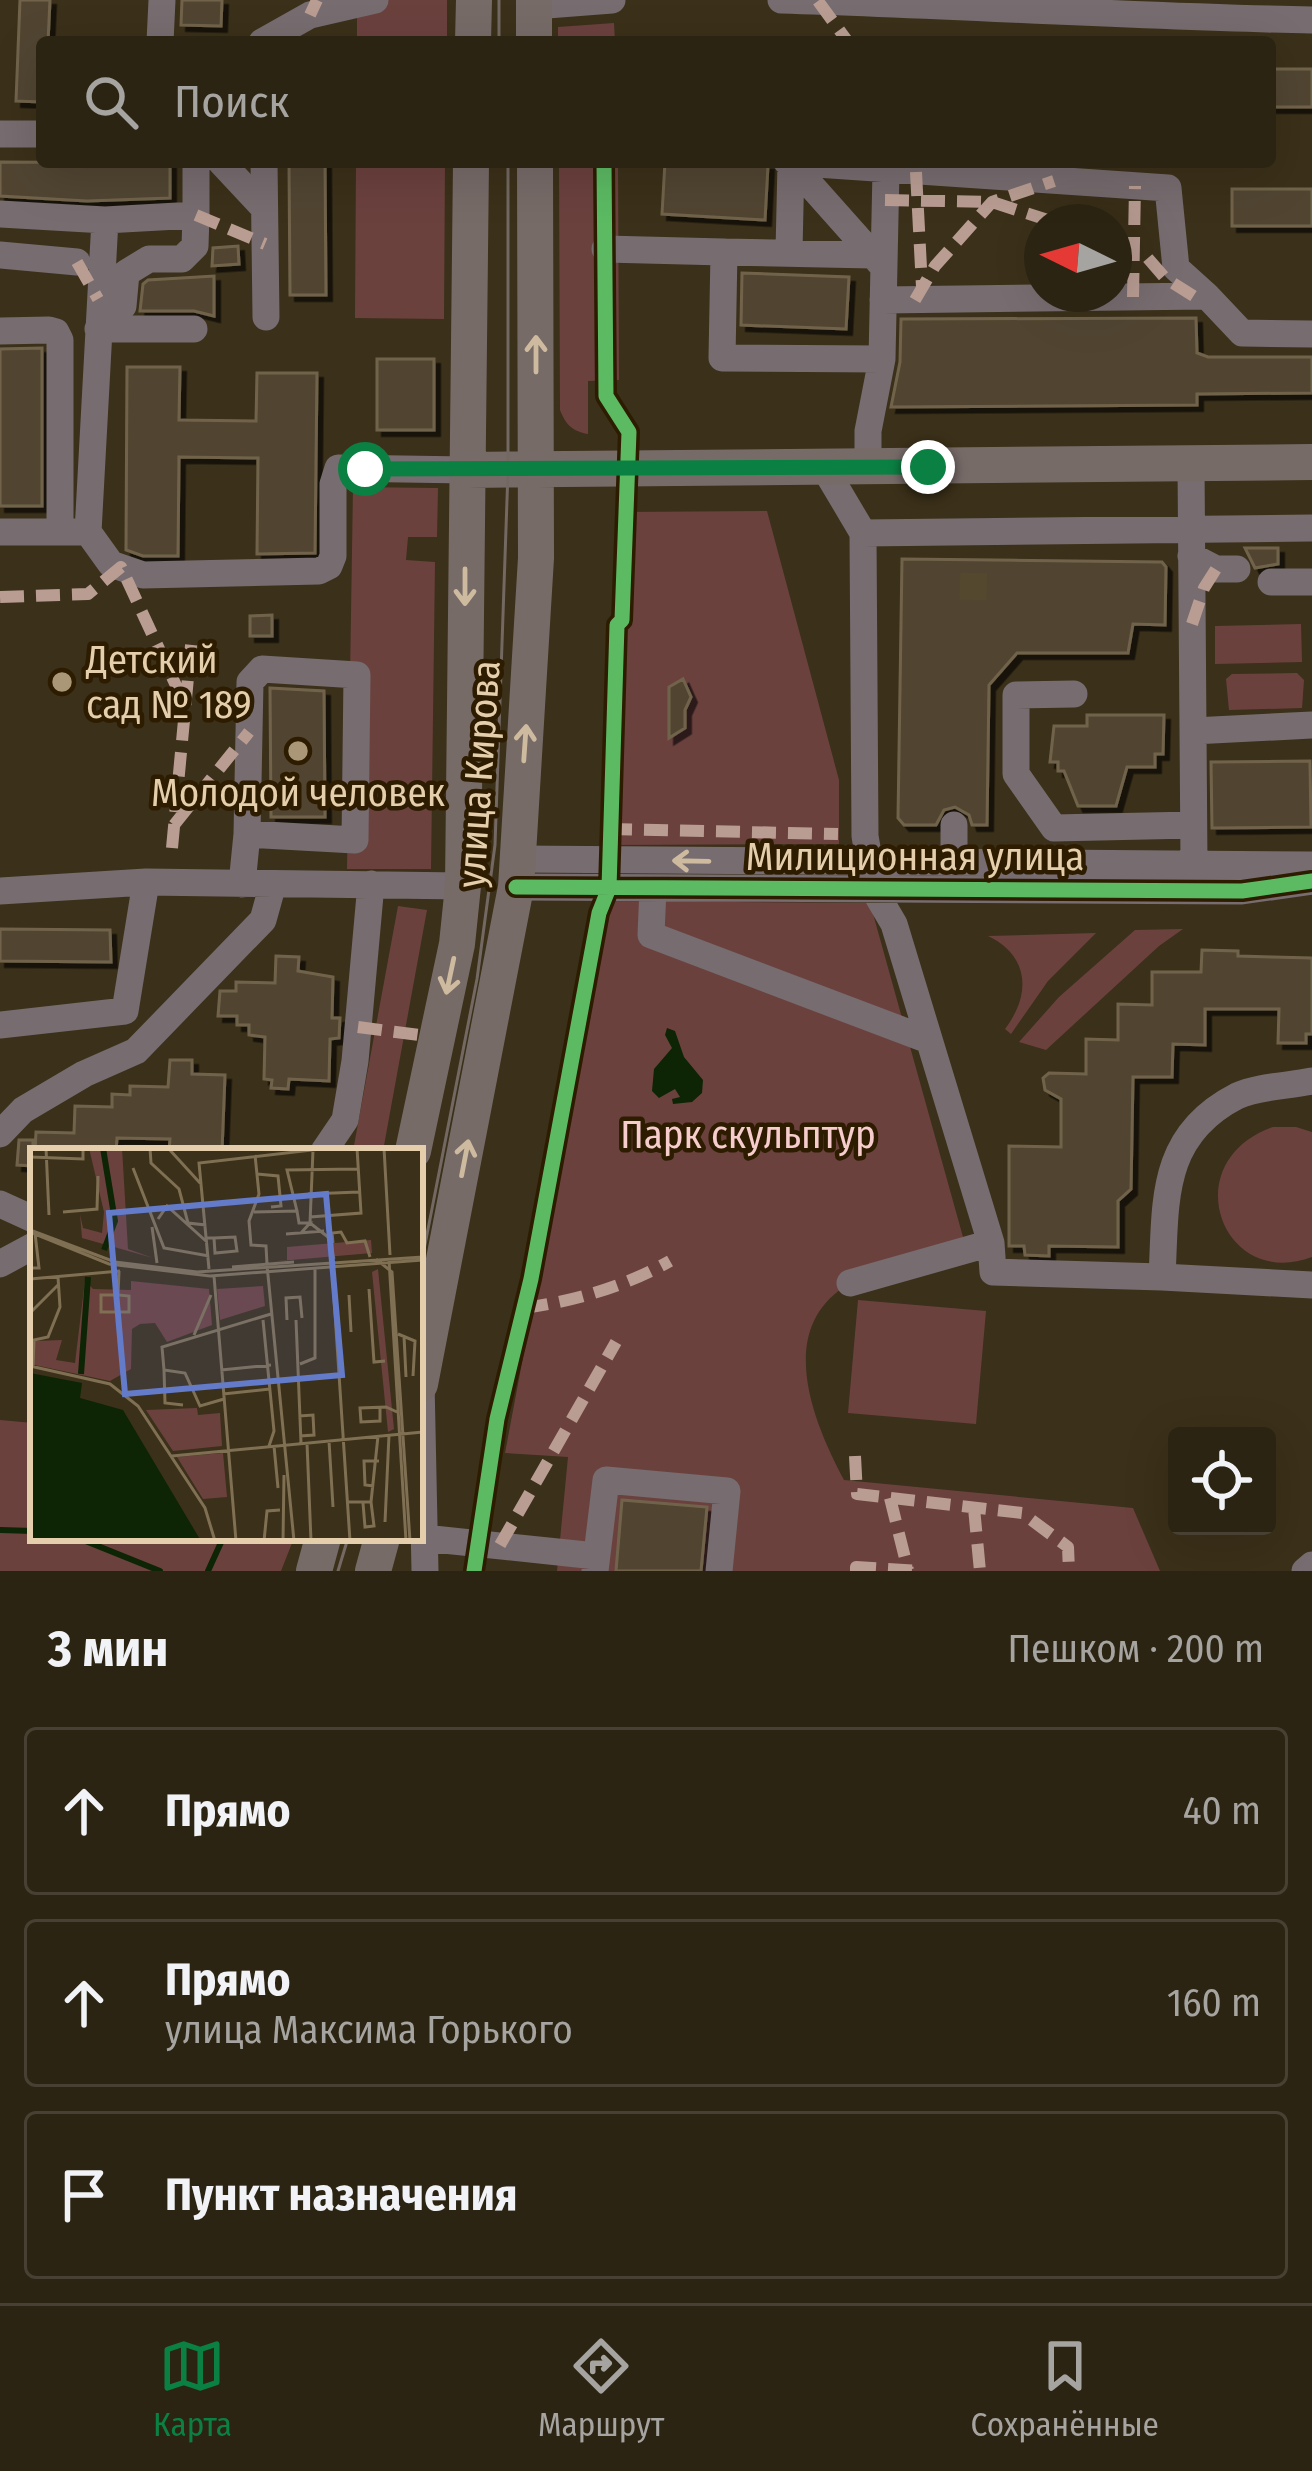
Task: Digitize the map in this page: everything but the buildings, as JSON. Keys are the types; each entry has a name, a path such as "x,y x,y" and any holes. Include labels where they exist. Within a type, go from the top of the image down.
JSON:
{"main road":[{"path":"473,36 474,0"},
{"name":"улица Кирова","path":"414,1148 458,944 463,886 471,168"},
{"name":"улица Кирова","path":"423,1355 432,1270 517,873 536,558 535,168"},
{"path":"467,470 1312,462"},
{"path":"314,1571 322,1541"},
{"path":"373,1571 381,1541"}],"street":[{"path":"160,36 161,0"},
{"path":"273,36 310,15 376,0"},
{"path":"782,0 1004,4 1120,17 1312,20"},
{"path":"534,16 598,1"},
{"path":"0,134 36,134"},
{"path":"0,256 101,266 182,259 195,246 196,168"},
{"path":"226,168 264,208"},
{"path":"264,168 266,317"},
{"path":"789,168 789,251"},
{"path":"794,168 878,261"},
{"path":"862,168 1168,188 1176,268 1242,333 1312,334"},
{"path":"868,469 868,431 882,358 878,261 886,170"},
{"path":"0,214 104,220 196,215"},
{"path":"74,532 98,328 104,220"},
{"path":"605,249 789,251 878,261"},
{"path":"724,252 722,358 882,358"},
{"path":"883,300 1207,296"},
{"path":"98,328 194,328"},
{"path":"0,331 49,330 60,340 74,532"},
{"path":"1191,464 1194,864"},
{"path":"0,532 74,532 111,564 143,575 319,571 333,556 338,469 467,470"},
{"path":"825,469 863,533 871,877 895,924 991,1243 993,1272 1312,1285"},
{"path":"863,533 974,530 1191,543 1312,528"},
{"path":"974,530 974,560"},
{"path":"1191,543 1216,569 1237,569"},
{"path":"1271,582 1312,582"},
{"path":"242,884 250,682 262,670 357,675 355,840 247,834"},
{"path":"1074,694 1016,695 1016,775 1054,828 1193,825"},
{"path":"1193,731 1312,725"},
{"path":"954,825 954,862"},
{"name":"Милиционная улица","path":"517,873 653,888 871,877 889,859 1312,865"},
{"name":"Милиционная улица","path":"517,873 871,877 1242,891 1312,880"},
{"path":"0,891 146,882 463,886"},
{"path":"0,1025 125,1010 146,882"},
{"path":"0,1134 23,1111 84,1074 136,1051 263,920 272,884"},
{"path":"326,1148 345,1120 356,1061 371,884"},
{"path":"653,888 651,935 928,1040"},
{"path":"1162,1277 1167,1175 1195,1127 1240,1095 1312,1082"},
{"path":"0,1204 30,1218"},
{"path":"850,1283 991,1243"},
{"path":"0,1264 30,1248"},
{"path":"424,1538 595,1564 606,1480 727,1491 719,1571"},
{"path":"423,1499 425,1571"}],"green space":[{"path":"357,0 447,0 447,36 357,36"},
{"path":"614,23 615,36 558,36 558,27"},
{"path":"356,168 445,168 444,319 355,318"},
{"path":"559,168 618,168 619,380 588,381 588,434 570,426 560,410"},
{"path":"353,487 438,488 437,537 408,537 406,560 435,562 431,869 347,869"},
{"path":"767,511 839,780 839,844 611,845 622,512"},
{"path":"1301,624 1302,662 1215,664 1215,626"},
{"path":"1297,673 1304,680 1302,708 1229,710 1226,679 1232,674"},
{"name":"Парк скульптур","path":"609,901 870,903 963,1237 856,1280 823,1306 811,1329 806,1354 807,1380 822,1433 844,1480 1133,1508 1160,1571 557,1571 568,1457 505,1453"},
{"path":"398,906 427,910 384,1148 354,1148"},
{"path":"1183,929 1046,1050 1019,1042 1059,997 1135,930"},
{"path":"1096,933 1048,981 1011,1034 1005,1029 1019,1003 1022,977 1012,954 988,936"},
{"path":"1273,1127 1312,1132 1312,1257 1280,1263 1254,1256 1234,1240 1222,1218 1218,1192 1225,1167 1243,1144"},
{"path":"858,1300 986,1311 976,1424 848,1413"},
{"path":"0,1420 30,1423 30,1541 293,1541 281,1571 0,1571"}],"shaded area":[{"path":"667,1028 675,1031 684,1057 703,1080 702,1093 692,1102 673,1104 672,1099 680,1097 675,1089 659,1098 652,1091 654,1069 672,1048 665,1035"}],"waterway":[{"path":"0,1530 30,1531"},
{"path":"85,1541 160,1571"},
{"path":"208,1571 222,1541"}],"tunnel":[{"path":"973,600 974,560"}],"tram line":[{"path":"499,0 499,36"},
{"path":"423,1255 477,979 495,845 508,471 508,168"},
{"path":"338,1571 347,1541"}],"marked path":[{"path":"310,15 317,0"},
{"path":"818,1 844,36"},
{"path":"916,172 922,287"},
{"path":"915,300 935,266 992,202 1054,181"},
{"path":"1133,297 1135,186"},
{"path":"885,200 992,202 1024,212"},
{"path":"196,215 265,244"},
{"path":"1132,252 1145,255 1165,278 1195,297"},
{"path":"77,262 98,299"},
{"path":"0,597 88,594 121,567 185,705"},
{"path":"1192,624 1216,569"},
{"path":"172,848 192,635"},
{"path":"174,825 249,732"},
{"path":"608,829 838,834"},
{"path":"358,1027 419,1035"},
{"path":"524,1308 600,1291 670,1261"},
{"path":"500,1545 616,1342"},
{"path":"855,1456 857,1494 1022,1513 1068,1547 1069,1571"},
{"path":"890,1498 908,1570"},
{"path":"974,1508 980,1571"},
{"path":"856,1571 856,1567 918,1571"}],"cycle path":[{"path":"474,1571 497,1419 531,1279 599,913 609,888 629,432 606,396 604,168"},
{"path":"516,887 1242,891 1312,881"}],"place":[{"name":"Детский сад № 189","path":"62,682"},
{"name":"Молодой человек","path":"298,751"}],"route":[{"path":"365,469 928,467"}]}
